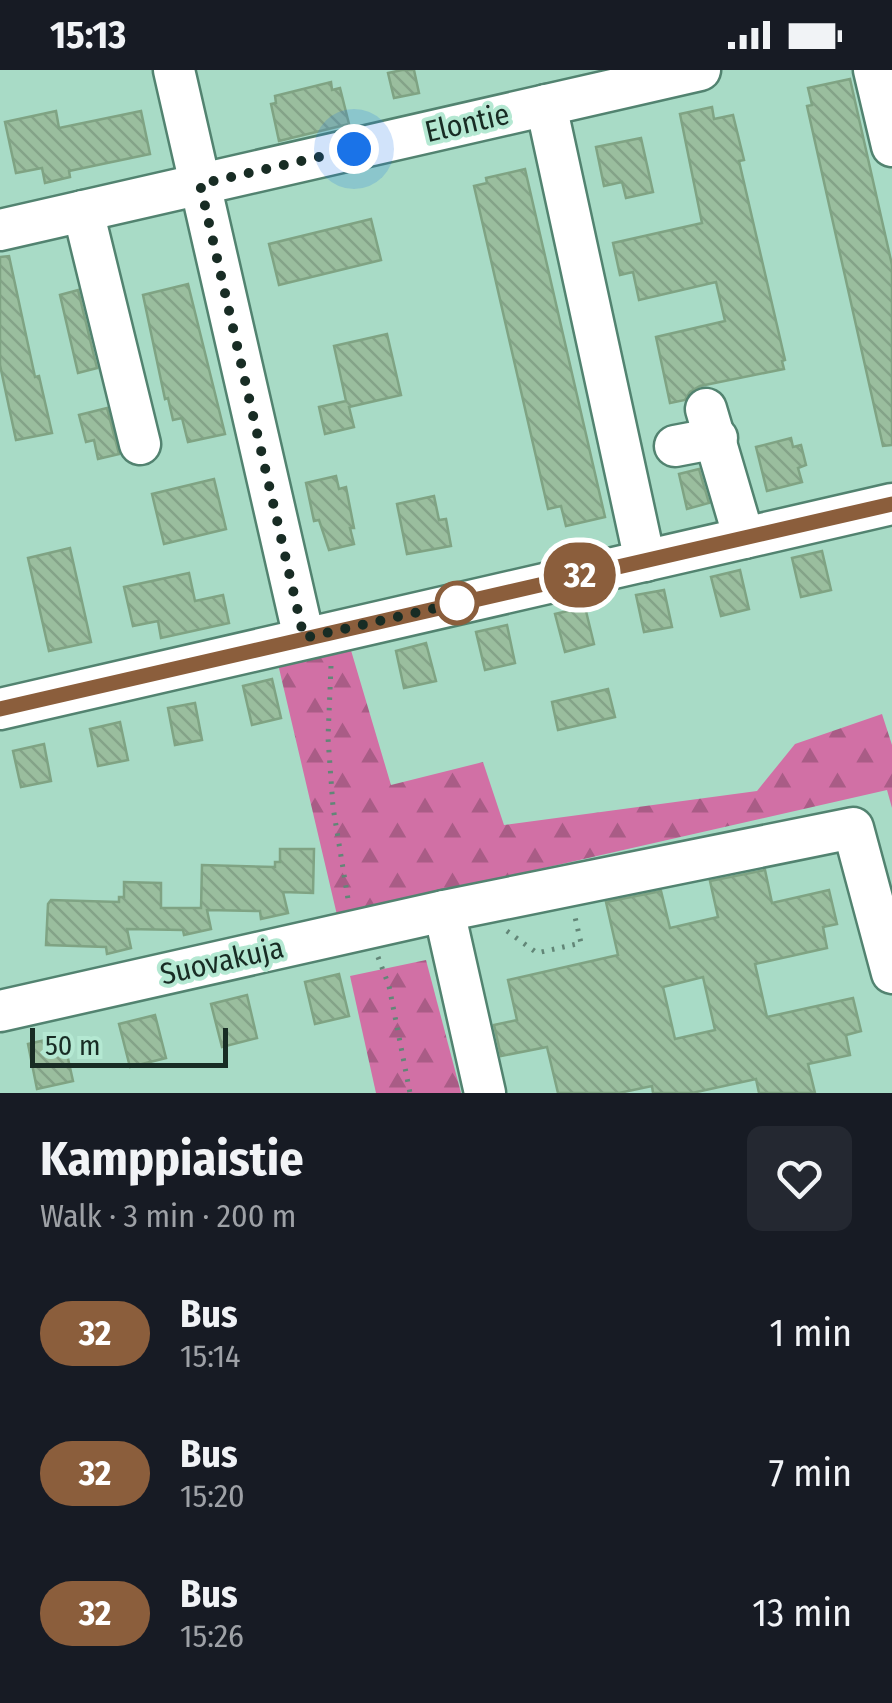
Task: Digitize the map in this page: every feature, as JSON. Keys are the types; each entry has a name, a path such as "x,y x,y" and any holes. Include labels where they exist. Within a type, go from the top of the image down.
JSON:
{"street":[{"path":"174,70 316,636"},
{"name":"Elontie","path":"0,230 556,103 647,76 700,70"},
{"path":"874,70 892,146"},
{"path":"556,103 615,291"},
{"path":"556,103 645,560"},
{"path":"84,211 140,444"},
{"path":"675,446 712,424 744,538"},
{"path":"0,709 892,504"},
{"name":"Suovakuja","path":"0,1011 458,908 853,828 892,973"},
{"path":"458,908 499,1092"}],"path":[{"path":"316,636 331,676 328,738 333,807 348,900 367,928 389,986 410,1093"},
{"path":"458,908 537,953 581,943 568,886"}],"green space":[{"path":"350,647 391,785 483,762 504,825 757,791 795,744 882,714 892,745 892,808 887,790 337,915 278,664"},
{"path":"426,960 461,1093 376,1093 350,976"}],"building":[{"path":"414,70 419,93 394,98 388,73"},
{"path":"850,79 892,265 892,445 883,446 807,106 812,105 808,88"},
{"path":"331,82 332,90 340,88 349,124 279,141 271,104 276,103 275,96"},
{"path":"712,107 714,119 733,115 744,160 739,161 784,369 700,386 685,400 670,403 656,337 725,321 716,282 639,300 633,272 620,275 613,243 702,223 680,114"},
{"path":"56,111 59,128 141,111 150,154 69,171 70,177 45,183 42,168 16,173 5,122"},
{"path":"641,138 653,192 626,198 622,182 604,186 596,147"},
{"path":"525,169 605,517 566,526 561,506 548,509 474,186 487,183 486,178"},
{"path":"371,219 381,260 279,285 269,244"},
{"path":"9,256 35,377 39,376 52,433 16,440 0,365 0,257"},
{"path":"188,284 225,434 188,442 182,418 173,420 168,398 165,399 143,295"},
{"path":"78,290 97,368 78,373 60,295"},
{"path":"387,334 401,395 349,407 354,427 325,434 319,407 346,401 334,346"},
{"path":"107,408 119,454 98,459 94,440 86,442 79,415"},
{"path":"791,438 793,447 801,445 806,465 798,468 802,482 767,491 756,447"},
{"path":"699,469 709,503 687,509 679,474"},
{"path":"336,476 339,489 346,487 354,544 329,550 319,520 314,521 306,483"},
{"path":"214,479 226,529 164,544 152,494"},
{"path":"434,496 439,520 446,519 451,546 407,554 397,504"},
{"path":"70,548 91,642 49,651 28,558"},
{"path":"822,551 831,590 801,597 792,558"},
{"path":"740,570 749,609 721,616 711,577"},
{"path":"189,573 195,601 223,595 229,623 161,638 158,621 133,626 124,587"},
{"path":"664,590 672,627 644,632 636,595"},
{"path":"585,607 594,644 565,652 555,614"},
{"path":"507,625 515,663 485,670 476,632"},
{"path":"426,643 436,681 404,688 396,651"},
{"path":"272,679 281,718 252,725 243,686"},
{"path":"608,689 615,717 558,730 552,702"},
{"path":"195,703 202,740 175,745 168,708"},
{"path":"120,722 128,760 98,766 90,729"},
{"path":"44,744 51,781 21,787 13,751"},
{"path":"280,849 314,849 313,893 283,892 288,913 261,919 260,911 207,910 211,929 184,935 183,930 127,929 131,948 107,954 106,947 46,945 51,900 119,902 119,897 124,897 124,882 161,883 161,908 201,908 202,865 275,867 275,862 280,862"},
{"path":"765,870 772,903 829,890 837,924 823,927 827,948 755,964 767,1017 853,998 861,1031 846,1035 850,1055 808,1064 815,1093 759,1093 756,1079 692,1093 653,1093 652,1086 619,1093 558,1093 547,1047 501,1056 494,1025 517,1020 508,980 618,955 606,902 661,891 670,928 718,917 710,881","holes":["703,977 715,1030 675,1039 663,987"]},
{"path":"339,974 349,1016 315,1024 305,982"},
{"path":"247,995 257,1038 222,1047 211,1004"},
{"path":"155,1015 166,1058 130,1067 119,1024"},
{"path":"63,1036 73,1081 37,1089 28,1044"}],"bus line":[{"name":"32","path":"0,709 892,504"}],"route":[{"path":"354,149 200,184 222,283 304,638 467,601 457,603"}]}
